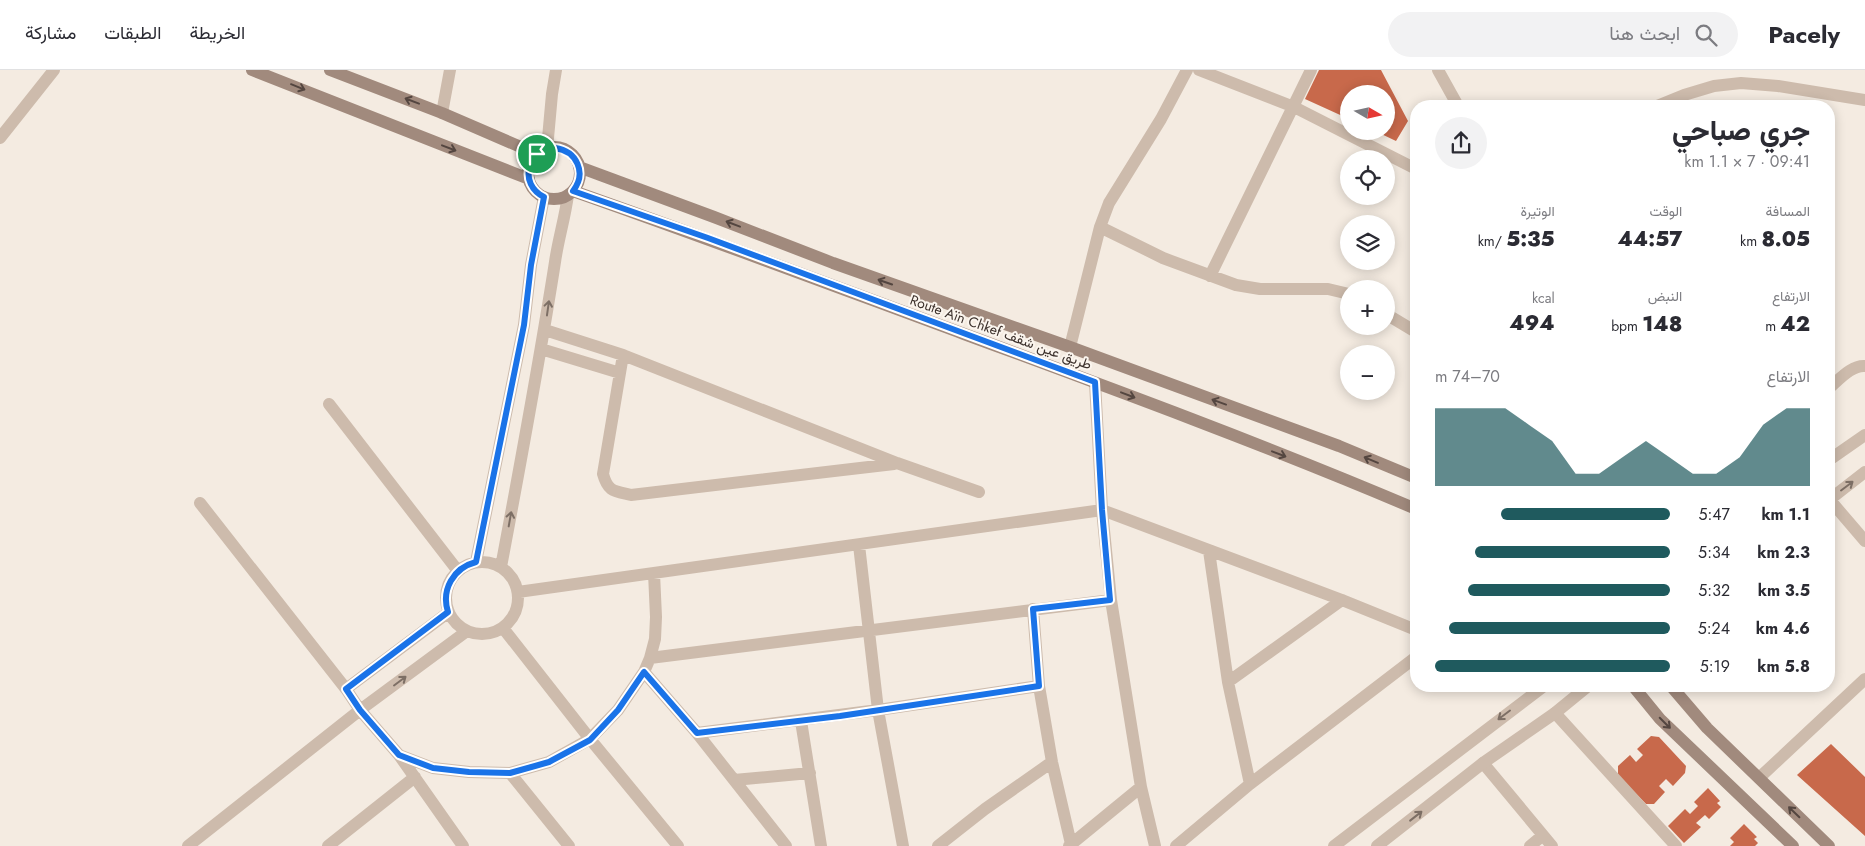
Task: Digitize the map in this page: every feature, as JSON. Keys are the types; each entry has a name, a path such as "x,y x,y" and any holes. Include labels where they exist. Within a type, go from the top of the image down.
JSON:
{"main road":[{"path":"252,70 529,179"},
{"path":"330,70 542,151 558,148 568,152 574,157 579,167 579,180 570,193 558,199 544,197 535,191 529,179 530,165 542,151"},
{"name":"Route Aïn Chkef طريق عين شقف","path":"579,167 714,216 833,263 1070,347 1339,446 1410,476"},
{"name":"Route Aïn Chkef طريق عين شقف","path":"570,193 708,238 1095,382 1338,476 1410,506"},
{"path":"1638,692 1660,719 1793,846"},
{"path":"1676,692 1707,728 1829,846"}],"street":[{"path":"0,138 54,70"},
{"path":"442,113 450,70"},
{"path":"542,151 556,70"},
{"path":"1070,347 1100,227 1109,203 1161,119 1187,70"},
{"path":"1199,70 1294,107 1410,166"},
{"path":"1210,276 1311,70"},
{"path":"1438,70 1455,100"},
{"path":"1673,100 1714,86 1741,83 1778,86 1865,100"},
{"path":"501,567 545,330 555,260 570,193"},
{"path":"476,562 524,325 531,265 544,197"},
{"path":"1100,227 1163,258 1236,285 1260,289 1328,289 1340,292"},
{"path":"1395,319 1410,328"},
{"path":"545,330 623,355 897,463 980,492"},
{"path":"541,349 620,373"},
{"path":"623,355 603,474 606,484 613,491 631,495 897,463"},
{"path":"1835,383 1852,369 1865,366"},
{"path":"1095,382 1102,510 1110,600 1141,787 1155,846"},
{"path":"329,404 458,571"},
{"path":"1835,456 1865,435"},
{"path":"1835,494 1865,472"},
{"path":"200,503 346,689 360,710 399,755 462,846"},
{"path":"1835,506 1865,541"},
{"path":"518,592 1102,510 1151,527 1410,628"},
{"path":"858,545 878,710 903,846"},
{"path":"1209,551 1228,682 1250,784"},
{"path":"476,562 489,563 501,567 511,576 518,592 517,610 510,622 494,633 483,635 467,632 454,622 448,612 446,593 449,583 458,571 476,562"},
{"path":"399,755 433,768 469,772 510,773 549,762 590,740 618,710 644,672 650,658 656,632 654,573"},
{"path":"650,658 1110,600"},
{"path":"1228,682 1342,600"},
{"path":"1033,609 1039,686 1052,762 1070,845 1141,787"},
{"path":"346,689 448,612"},
{"path":"503,628 590,740 678,846"},
{"path":"188,846 360,710 467,632"},
{"path":"1176,846 1250,784 1410,662"},
{"path":"644,672 697,733 786,846"},
{"path":"1759,778 1865,679"},
{"path":"697,733 801,721 1039,686"},
{"path":"1334,846 1536,692"},
{"path":"1377,846 1483,763 1555,713 1581,692"},
{"path":"1555,713 1676,846"},
{"path":"801,721 821,846"},
{"path":"938,846 985,809 1052,762"},
{"path":"1483,763 1552,846"},
{"path":"510,773 569,846"},
{"path":"734,780 810,773"},
{"path":"328,846 415,777"},
{"path":"1530,846 1542,836"}],"building":[{"path":"1319,70 1381,70 1389,85 1340,85 1340,115 1305,99"},
{"path":"1395,96 1408,121 1396,141 1394,140"},
{"path":"1651,736 1659,737 1686,766 1685,773 1673,786 1666,779 1659,786 1665,792 1654,804 1646,804 1618,775 1618,766 1630,755 1636,762 1643,755 1637,749"},
{"path":"1831,744 1865,777 1865,836 1797,775"},
{"path":"1708,788 1720,801 1717,803 1721,807 1709,819 1705,815 1696,823 1701,827 1684,843 1668,826 1685,809 1690,814 1698,806 1694,802"},
{"path":"1744,824 1757,837 1754,839 1758,843 1755,846 1730,846 1734,842 1730,838"}],"route":[{"path":"550,148 561,148 574,157 580,170 580,176 577,186 573,191 708,238 1095,382 1102,510 1110,600 1033,609 1039,686 840,716 697,733 644,672 618,710 590,740 549,762 510,773 469,772 433,768 399,755 360,710 346,689 448,612 446,593 449,583 458,571 476,562 524,325 531,265 544,197 535,191 529,179 530,165 537,154 550,148"}]}
